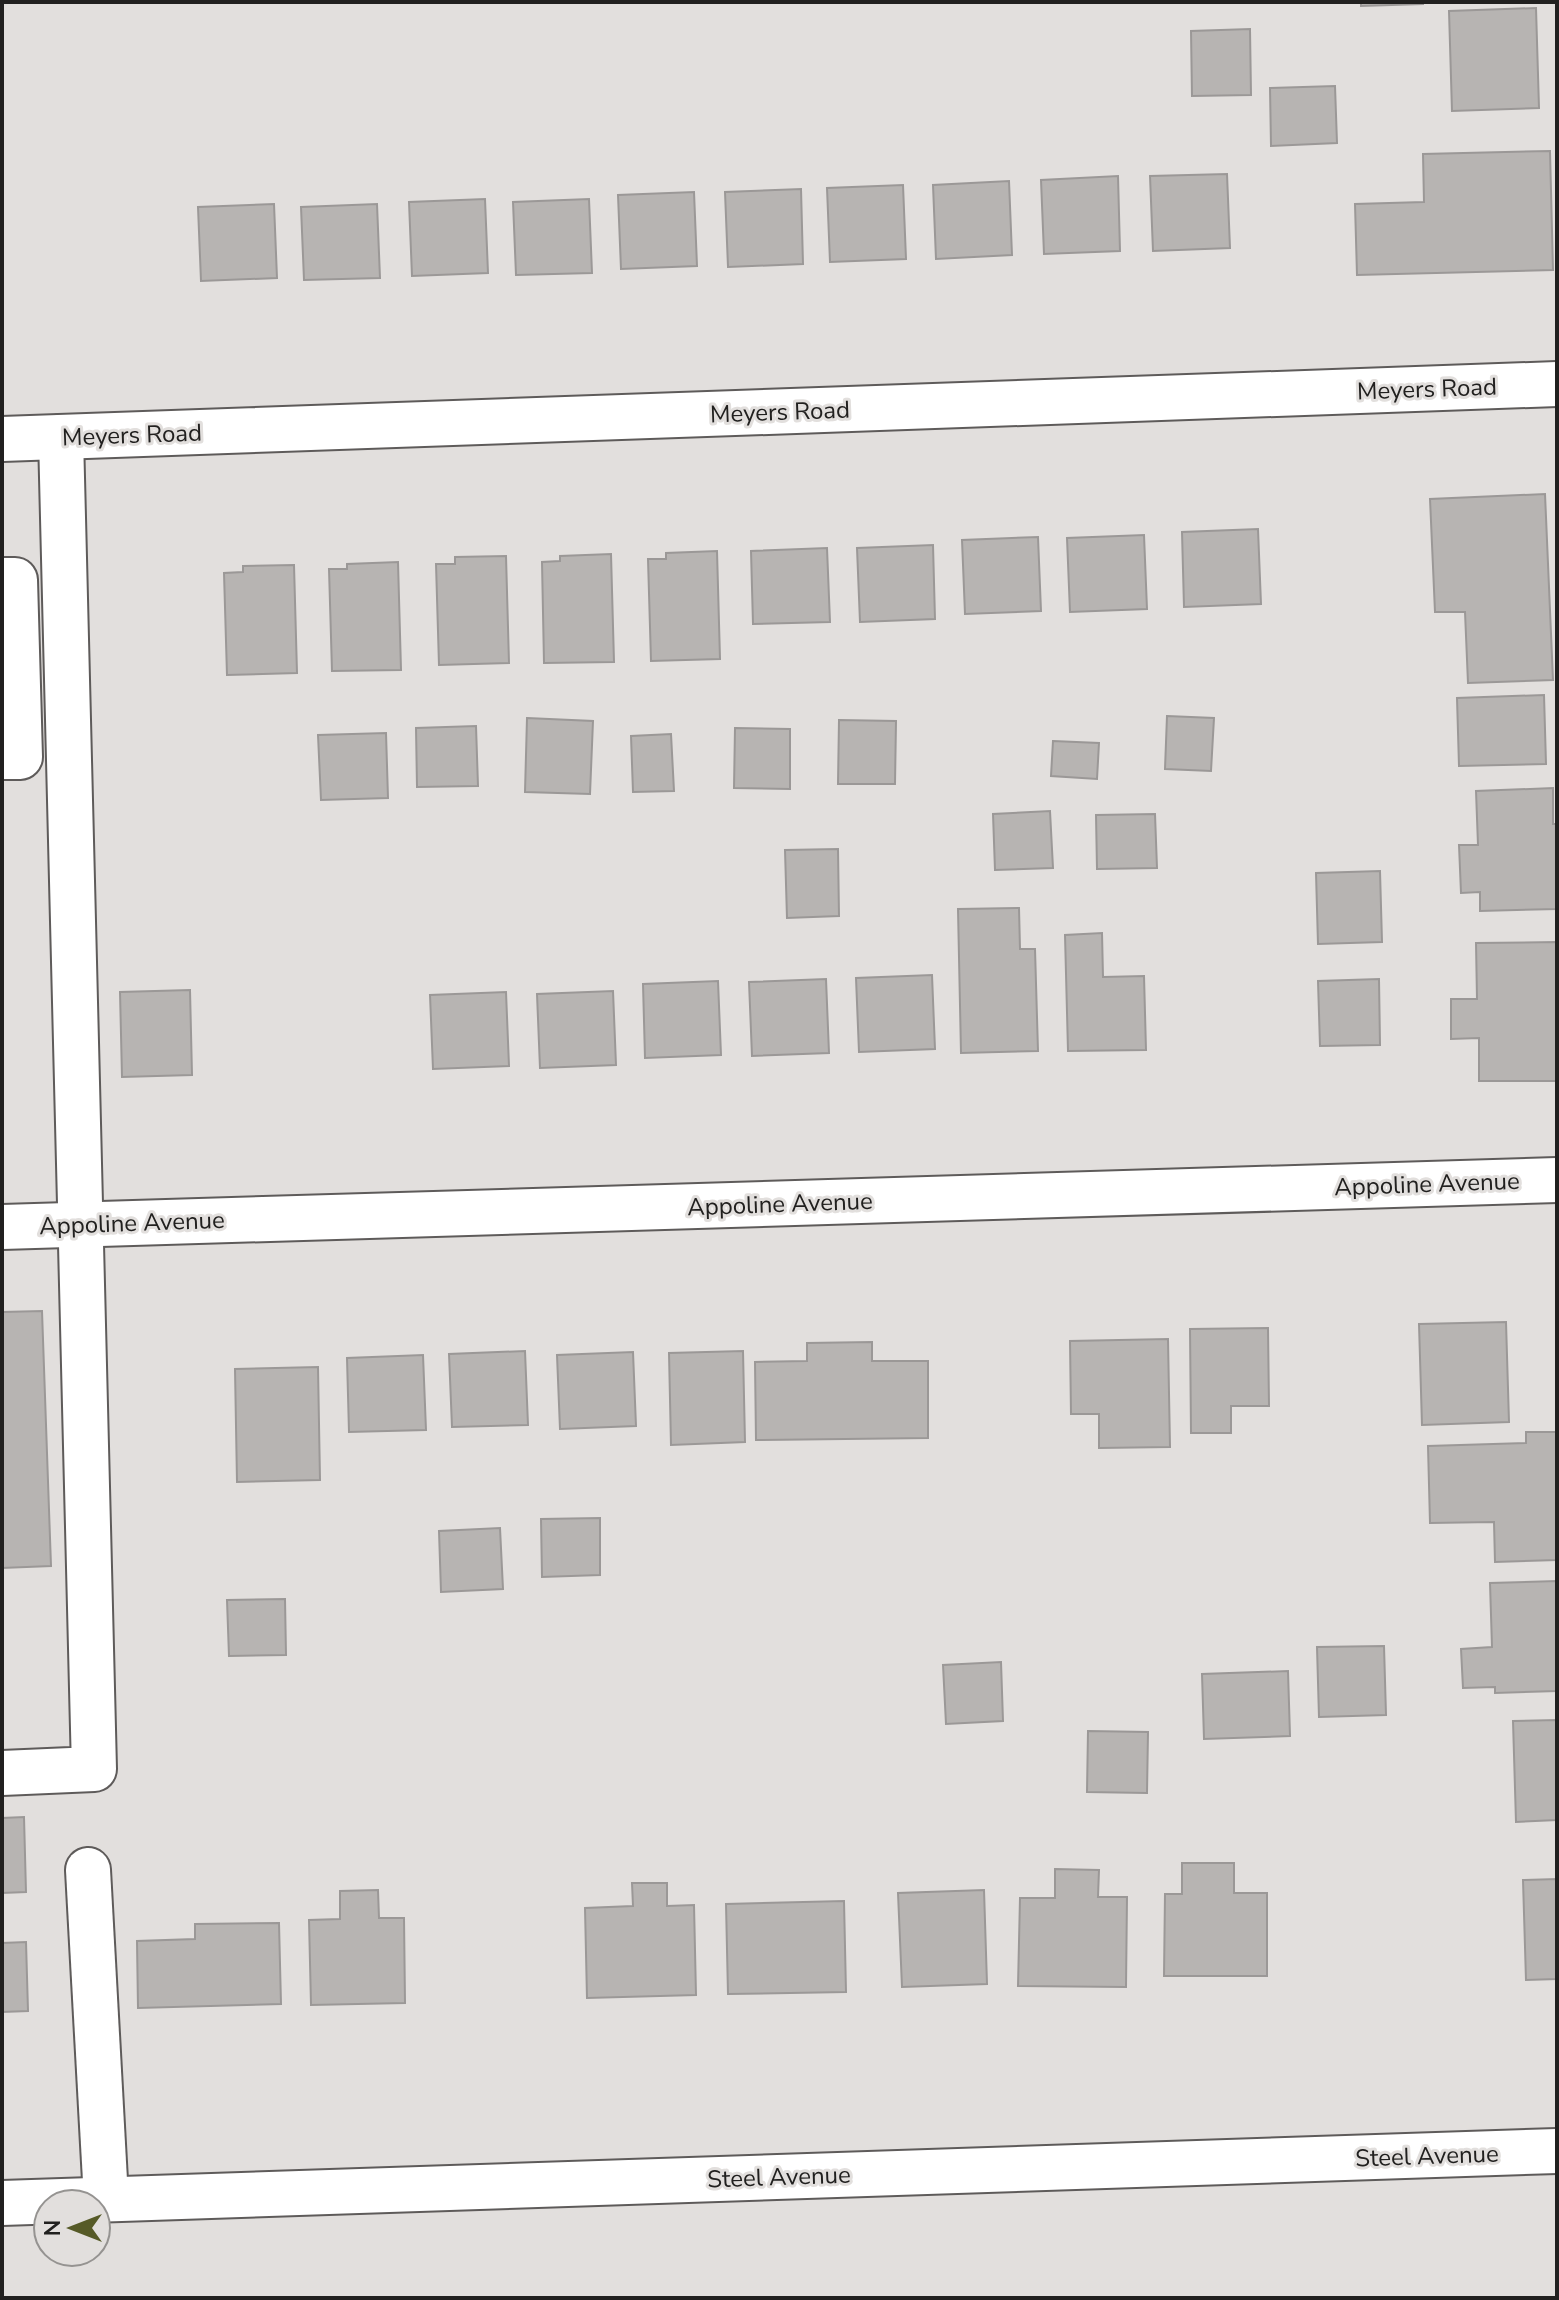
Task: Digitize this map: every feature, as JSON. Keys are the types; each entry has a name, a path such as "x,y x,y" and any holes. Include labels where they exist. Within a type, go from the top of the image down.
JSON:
{"street":[{"name":"Meyers Road","path":"2,439 1557,384"},
{"path":"2,1773 94,1769 61,437"},
{"path":"2,757 20,757 7,596"},
{"name":"Appoline Avenue","path":"2,1227 1557,1180"},
{"path":"88,1870 105,2188"},
{"name":"Steel Avenue","path":"112,2199 1557,2151"},
{"name":"Steel Avenue","path":"2,2203 32,2202"}],"building":[{"path":"1361,2 1423,2 1423,4 1361,6"},
{"path":"1536,8 1539,108 1452,111 1449,11"},
{"path":"1250,29 1251,95 1192,96 1191,31"},
{"path":"1335,86 1337,143 1271,146 1270,88"},
{"path":"1550,151 1553,270 1357,275 1355,204 1424,202 1423,154"},
{"path":"1227,174 1230,248 1153,251 1150,176"},
{"path":"1118,176 1120,251 1044,254 1041,180"},
{"path":"1009,181 1012,255 936,259 933,185"},
{"path":"903,185 906,259 830,262 827,188"},
{"path":"801,189 803,264 728,267 725,192"},
{"path":"694,192 697,266 621,269 618,195"},
{"path":"485,199 488,273 412,276 409,202"},
{"path":"589,199 592,273 516,275 513,202"},
{"path":"274,204 277,278 201,281 198,207"},
{"path":"377,204 380,278 304,280 301,207"},
{"path":"1545,494 1553,680 1468,683 1465,612 1435,612 1430,499"},
{"path":"1258,529 1261,604 1184,607 1182,532"},
{"path":"1144,535 1147,609 1070,612 1067,538"},
{"path":"1038,537 1041,611 965,614 962,540"},
{"path":"933,545 935,619 860,622 857,548"},
{"path":"827,548 830,622 753,624 751,551"},
{"path":"717,551 720,659 651,661 648,559 666,559 666,553"},
{"path":"611,554 614,662 544,663 542,562 560,561 560,556"},
{"path":"506,556 509,663 439,665 436,564 455,564 455,557"},
{"path":"398,562 401,670 332,671 329,569 347,569 347,564"},
{"path":"294,565 297,673 227,675 224,573 243,572 243,566"},
{"path":"1544,695 1546,764 1459,766 1457,698"},
{"path":"1167,716 1214,718 1211,771 1165,769"},
{"path":"527,718 593,721 590,794 525,792"},
{"path":"839,720 896,721 895,784 838,784"},
{"path":"476,726 478,786 417,787 416,728"},
{"path":"735,728 790,729 790,789 734,788"},
{"path":"386,733 388,798 321,800 318,735"},
{"path":"671,734 674,791 633,792 631,736"},
{"path":"1053,741 1099,743 1097,779 1051,776"},
{"path":"1553,788 1553,824 1557,824 1557,909 1480,911 1480,892 1461,893 1459,845 1478,845 1476,791"},
{"path":"1050,811 1053,868 995,870 993,814"},
{"path":"1155,814 1157,868 1097,869 1096,815"},
{"path":"838,849 839,916 787,918 785,850"},
{"path":"1380,871 1382,942 1318,944 1316,873"},
{"path":"1019,908 1020,949 1035,949 1038,1051 961,1053 958,909"},
{"path":"1102,933 1103,977 1144,976 1146,1050 1068,1051 1065,935"},
{"path":"1557,942 1557,1081 1479,1081 1479,1038 1451,1039 1451,999 1477,999 1476,943"},
{"path":"932,975 935,1049 859,1052 856,978"},
{"path":"826,979 829,1053 752,1056 749,982"},
{"path":"1379,979 1380,1045 1320,1046 1318,981"},
{"path":"718,981 721,1055 645,1058 643,984"},
{"path":"190,990 192,1075 122,1077 120,992"},
{"path":"613,991 616,1065 540,1068 537,994"},
{"path":"506,992 509,1066 433,1069 430,995"},
{"path":"42,1311 51,1566 2,1568 2,1312"},
{"path":"1506,1322 1509,1422 1422,1425 1419,1324"},
{"path":"1268,1328 1269,1406 1231,1406 1231,1433 1191,1433 1190,1329"},
{"path":"1168,1339 1170,1447 1099,1448 1099,1414 1071,1414 1070,1341"},
{"path":"872,1342 872,1361 928,1361 928,1438 756,1440 755,1362 807,1361 807,1343"},
{"path":"525,1351 528,1425 452,1427 449,1354"},
{"path":"743,1351 745,1442 671,1445 669,1353"},
{"path":"633,1352 636,1426 560,1429 557,1355"},
{"path":"423,1355 426,1430 349,1432 347,1358"},
{"path":"318,1367 320,1480 237,1482 235,1369"},
{"path":"1526,1432 1557,1432 1557,1560 1495,1562 1494,1522 1430,1523 1428,1446 1526,1443"},
{"path":"600,1518 600,1575 542,1577 541,1519"},
{"path":"500,1528 503,1589 441,1592 439,1531"},
{"path":"1557,1581 1557,1691 1495,1693 1495,1687 1463,1688 1461,1649 1492,1647 1490,1583"},
{"path":"285,1599 286,1655 229,1656 227,1600"},
{"path":"1384,1646 1386,1715 1319,1717 1317,1647"},
{"path":"1001,1662 1003,1721 946,1724 943,1665"},
{"path":"1288,1671 1290,1736 1204,1739 1202,1674"},
{"path":"1557,1720 1557,1820 1516,1822 1513,1721"},
{"path":"1088,1731 1148,1732 1147,1793 1087,1792"},
{"path":"24,1817 26,1892 2,1893 2,1818"},
{"path":"1182,1863 1234,1863 1234,1893 1267,1893 1267,1976 1164,1976 1165,1894 1182,1894"},
{"path":"1055,1869 1099,1870 1098,1897 1127,1897 1126,1987 1018,1986 1020,1898 1055,1898"},
{"path":"1557,1879 1557,1979 1526,1980 1523,1880"},
{"path":"632,1883 667,1883 667,1906 694,1905 696,1995 587,1998 585,1908 633,1906"},
{"path":"378,1890 379,1918 404,1918 405,2003 311,2005 309,1920 340,1919 340,1891"},
{"path":"984,1890 987,1984 902,1987 898,1893"},
{"path":"844,1901 846,1992 728,1994 726,1904"},
{"path":"279,1923 281,2004 138,2008 137,1941 195,1939 195,1924"},
{"path":"26,1942 28,2011 2,2012 2,1943"}]}
